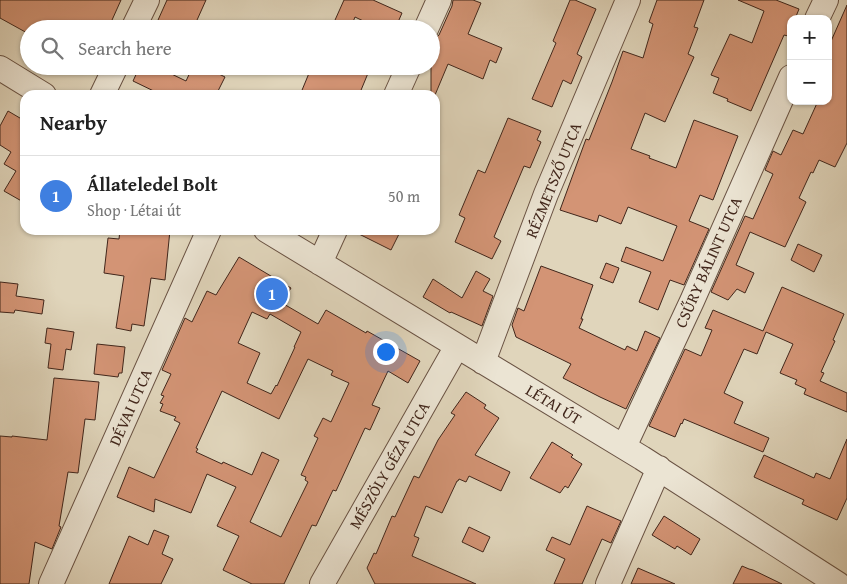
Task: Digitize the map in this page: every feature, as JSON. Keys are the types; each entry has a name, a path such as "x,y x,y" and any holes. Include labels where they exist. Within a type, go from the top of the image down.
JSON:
{"street":[{"path":"137,20 147,0"},
{"path":"430,20 439,0"},
{"name":"RÉZMETSZŐ UTCA","path":"483,362 546,194 628,0"},
{"path":"819,15 826,0"},
{"path":"0,68 36,90"},
{"path":"104,90 112,75"},
{"path":"398,90 405,75"},
{"name":"CSŰRY BÁLINT UTCA","path":"624,446 692,301 787,86"},
{"name":"DÉVAI UTCA","path":"51,584 207,235"},
{"name":"LÉTAI ÚT","path":"274,235 624,446 840,584"},
{"path":"320,263 333,235"},
{"name":"MÉSZÖLY GÉZA UTCA","path":"322,584 457,346"},
{"path":"608,584 659,468"},
{"path":"840,584 847,574"}],"building":[{"path":"0,0 121,0 112,20 20,20 20,29 0,18"},
{"path":"167,0 206,0 197,20 158,20"},
{"path":"344,0 373,0 402,13 399,20 361,20 355,17 354,20 335,20"},
{"path":"453,0 473,0 481,3 468,34 502,48 496,63 490,60 483,79 448,64 437,90 431,90 431,75 440,75 440,33"},
{"path":"570,0 575,0 596,9 577,54 582,57 571,84 563,80 552,107 532,99 556,43 553,41"},
{"path":"657,0 704,0 694,27 698,28 688,54 694,57 665,122 645,113 631,149 676,168 694,120 738,136 713,200 700,195 689,221 709,229 684,285 670,280 658,310 639,302 651,272 621,261 626,247 663,261 677,226 628,207 621,224 599,215 597,222 560,210 586,139 589,140 623,51 643,58 653,24 649,22"},
{"path":"738,0 776,0 799,9 797,15 787,15 787,36 784,35 751,111 713,93 719,78 711,75 730,34 752,43 764,11"},
{"path":"847,5 847,143 835,167 819,160 813,173 811,172 799,198 806,202 785,247 750,232 736,265 754,273 745,293 737,289 728,300 711,292 745,216 753,219 773,174 765,170 773,151 781,155 793,130 803,134 816,105 832,105 832,39"},
{"path":"136,75 174,75 186,81 189,75 221,75 225,77 218,90 152,90 133,81"},
{"path":"308,75 367,75 361,90 302,90"},
{"path":"8,111 20,118 20,200 4,191 16,171 4,164 11,152 0,145 0,126"},
{"path":"508,118 541,131 537,140 541,142 530,168 524,166 494,237 501,241 492,259 455,242 465,218 459,215 478,170 485,173"},
{"path":"119,235 170,235 165,280 151,278 144,326 132,324 131,331 116,328 124,276 104,273 108,238 119,239"},
{"path":"361,235 398,235 391,250"},
{"path":"798,244 822,255 814,272 791,260"},
{"path":"239,257 291,288 282,303 318,324 326,310 420,361 408,383 388,371 372,405 380,408 370,430 365,428 336,491 333,490 316,526 312,525 284,584 252,584 223,570 239,536 217,526 236,487 207,474 191,513 155,499 154,512 117,497 129,467 154,478 180,423 174,420 176,417 160,411 163,404 160,403 164,396 161,395 171,374 162,370 185,318 192,322 207,291 216,295","holes":["252,312 267,319 270,314 301,332 277,386 271,394 247,383 260,353 238,343","308,359 333,371 331,375 349,383 331,422 323,418 314,436 318,438 301,475 306,477 305,480 308,482 281,537 250,522 279,460 262,452 252,475 196,452 198,449 196,448 222,391 279,419"]},
{"path":"606,263 619,268 613,283 600,278"},
{"path":"541,266 593,285 579,328 625,350 627,346 637,351 645,331 660,338 626,409 563,378 571,364 516,337 512,325 518,308 524,311"},
{"path":"476,271 490,279 483,291 493,296 482,326 450,313 423,297 433,279 462,298"},
{"path":"0,282 18,284 16,296 44,300 42,314 15,310 14,313 0,312"},
{"path":"782,287 844,314 833,340 835,341 821,372 824,373 820,381 847,393 847,412 804,394 806,389 795,384 797,380 780,373 793,344 766,332 757,354 744,349 724,393 743,402 734,423 769,438 763,452 684,419 675,437 649,426 685,349 701,356 712,330 705,328 713,310 763,331"},
{"path":"47,328 74,332 71,350 66,349 63,370 48,368 51,344 45,343"},
{"path":"97,344 125,347 122,373 119,373 118,377 94,374"},
{"path":"54,378 99,382 95,420 85,419 78,473 68,472 59,526 61,527 52,549 35,542 29,584 0,584 0,436 47,440"},
{"path":"466,392 486,405 484,408 499,418 475,455 510,472 501,491 469,476 466,482 459,479 457,481 442,513 426,506 414,536 419,538 412,556 476,584 375,584 367,568 374,553 376,554 392,516 395,517 414,476 419,478 438,440 455,415 451,413"},
{"path":"847,439 847,498 837,520 802,504 804,500 754,477 764,455 814,478 816,473 830,479"},
{"path":"552,442 573,455 571,457 582,464 568,488 565,486 560,493 530,478"},
{"path":"587,506 621,521 611,543 602,539 582,584 554,584 565,559 546,550 552,537 570,545"},
{"path":"664,516 700,539 691,555 677,546 675,549 652,535"},
{"path":"469,527 490,537 483,552 462,542"},
{"path":"154,530 169,536 162,554 173,559 161,584 109,584 129,536 148,545"},
{"path":"742,566 753,570 782,584 733,584"},
{"path":"638,568 675,584 631,584"}],"place":[{"name":"Állateledel Bolt","path":"272,294"}]}
